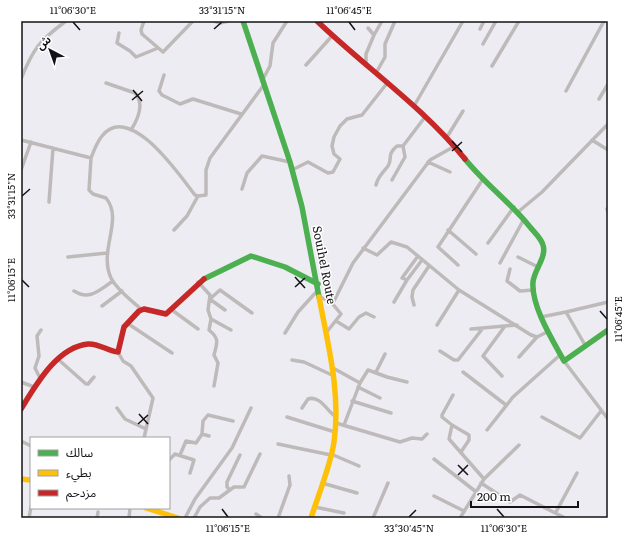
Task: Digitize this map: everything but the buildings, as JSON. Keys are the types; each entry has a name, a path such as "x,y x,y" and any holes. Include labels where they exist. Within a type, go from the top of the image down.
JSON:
{"street":[{"path":"21,79 34,50 52,31 66,21"},
{"path":"144,21 141,33 158,48 165,51 192,21"},
{"path":"214,21 220,23 229,21"},
{"name":"Souihel Route","path":"243,21 262,84 290,162 302,207 333,368 336,420 335,432 331,454 312,518"},
{"path":"285,333 298,312 318,287 285,267 251,256 198,282 172,310 163,314 141,309 122,291 110,275 107,253 113,224 114,210 106,198 93,194 88,190 91,158 97,143 106,132 118,126 131,130 155,145 195,194 198,196 206,195 207,163 262,84 270,66 273,43 287,21"},
{"path":"366,65 366,54 382,21"},
{"path":"376,73 385,57 384,44 395,21"},
{"path":"414,106 462,21"},
{"path":"480,29 484,21"},
{"path":"483,44 496,21"},
{"path":"492,66 519,21"},
{"path":"566,91 604,21"},
{"path":"320,22 332,36 388,82 447,137 476,173 514,207 543,245 543,254 533,281 533,290 541,317 547,332 562,358 608,419"},
{"path":"368,28 374,35"},
{"path":"119,33 117,43 132,52 136,57 158,48"},
{"path":"306,65 332,36"},
{"path":"164,75 159,91 166,97 182,104 193,99 241,114"},
{"path":"292,170 310,162 328,172 333,172 340,159 333,152 332,143 340,126 347,119 362,115 388,82"},
{"path":"106,83 135,93 138,96 140,106 139,113 131,130"},
{"path":"599,99 608,84"},
{"path":"447,137 463,111"},
{"path":"392,180 405,157 403,146 425,117"},
{"path":"518,212 542,192 608,124"},
{"path":"21,140 91,158"},
{"path":"592,140 608,150"},
{"path":"21,170 31,142"},
{"path":"376,185 379,177 389,165 391,153 397,146 403,146"},
{"path":"331,302 338,296 350,268 363,248 381,227 395,204 428,162 432,157 455,146"},
{"path":"48,202 53,148"},
{"path":"242,189 247,173 262,156 290,162"},
{"path":"428,162 450,172"},
{"path":"458,265 438,248 448,230 484,179"},
{"path":"174,230 187,216 198,196"},
{"path":"488,243 514,207"},
{"path":"500,263 524,219"},
{"path":"448,230 476,254"},
{"path":"363,248 377,255 385,246 393,242 404,245 459,290 537,337"},
{"path":"68,257 107,253"},
{"path":"407,280 402,276 418,256"},
{"path":"518,257 538,267"},
{"path":"394,302 407,280 422,260"},
{"path":"414,305 413,293 429,266"},
{"path":"510,269 507,281 520,292 533,290"},
{"path":"74,291 81,296 88,296 113,281"},
{"path":"198,282 209,293 211,299 225,310"},
{"path":"214,386 218,363 214,354 217,344 215,334 209,330 211,319 208,310 211,299 220,290 252,313"},
{"path":"437,324 459,290"},
{"path":"102,306 122,291"},
{"path":"320,297 331,302 341,313 326,333"},
{"path":"541,317 608,302"},
{"path":"141,309 126,323 118,352 123,361 131,366 153,398 144,437"},
{"path":"172,310 198,329"},
{"path":"566,312 586,345"},
{"path":"336,320 349,329 366,313 374,317"},
{"path":"211,319 232,330"},
{"path":"126,323 172,353"},
{"path":"471,329 515,324"},
{"path":"502,376 483,356 505,326"},
{"path":"440,350 454,360 458,360 483,328"},
{"path":"40,378 35,368 39,356 38,336 41,330"},
{"path":"487,430 518,392 562,358 586,345 608,330"},
{"path":"519,357 537,337 547,332"},
{"path":"21,409 40,378 72,350 90,344 118,352"},
{"path":"376,372 385,354"},
{"path":"60,360 86,384 88,384 94,377"},
{"path":"292,360 304,362 334,376"},
{"path":"333,368 360,383"},
{"path":"344,425 358,387 368,370 407,382"},
{"path":"463,372 506,405"},
{"path":"21,382 34,387"},
{"path":"358,387 380,398"},
{"path":"453,395 442,416 452,425 469,435 469,440 461,452"},
{"path":"302,408 308,399 318,400 322,402 329,413 336,420 344,425 400,442 412,438 422,439 427,434"},
{"path":"352,401 391,413"},
{"path":"118,408 125,419 146,429"},
{"path":"185,518 195,499 232,448 251,408"},
{"path":"542,417 580,438 602,411"},
{"path":"180,455 186,441 196,443 202,434 203,421 208,415 233,421"},
{"path":"287,417 335,432"},
{"path":"452,425 449,439 483,481 510,502 520,495 556,512 565,518"},
{"path":"202,434 209,436"},
{"path":"21,441 30,446"},
{"path":"278,444 331,454 359,466"},
{"path":"460,518 475,491 483,481 519,445"},
{"path":"170,459 175,454 194,460 190,473"},
{"path":"194,518 200,507 210,498 219,498 234,487 244,487 260,454"},
{"path":"230,490 227,487 227,482 240,455"},
{"path":"434,459 475,491"},
{"path":"556,512 577,473"},
{"path":"278,518 290,485 289,476"},
{"path":"322,483 357,493"},
{"path":"373,518 388,484"},
{"path":"434,496 464,511"},
{"path":"315,508 344,513"},
{"path":"153,509 166,516 178,518"},
{"path":"97,518 98,512"},
{"path":"256,514 262,518"}],"traffic: fast":[{"path":"243,21 290,162 302,207 319,297"},
{"path":"465,159 522,218 542,242 544,250 542,259 533,282 535,302 549,334 564,361 608,330"},
{"path":"204,279 251,256 285,267 318,284"}],"traffic: slow":[{"path":"311,518 330,460 336,424 335,387 330,351 319,297"},
{"path":"21,479 30,480"},
{"path":"149,509 178,518"}],"traffic: jam":[{"path":"317,21 412,104 465,159"},
{"path":"21,409 33,389 48,369 67,352 88,344 118,352 124,327 139,311 144,309 166,314 204,279"}]}
